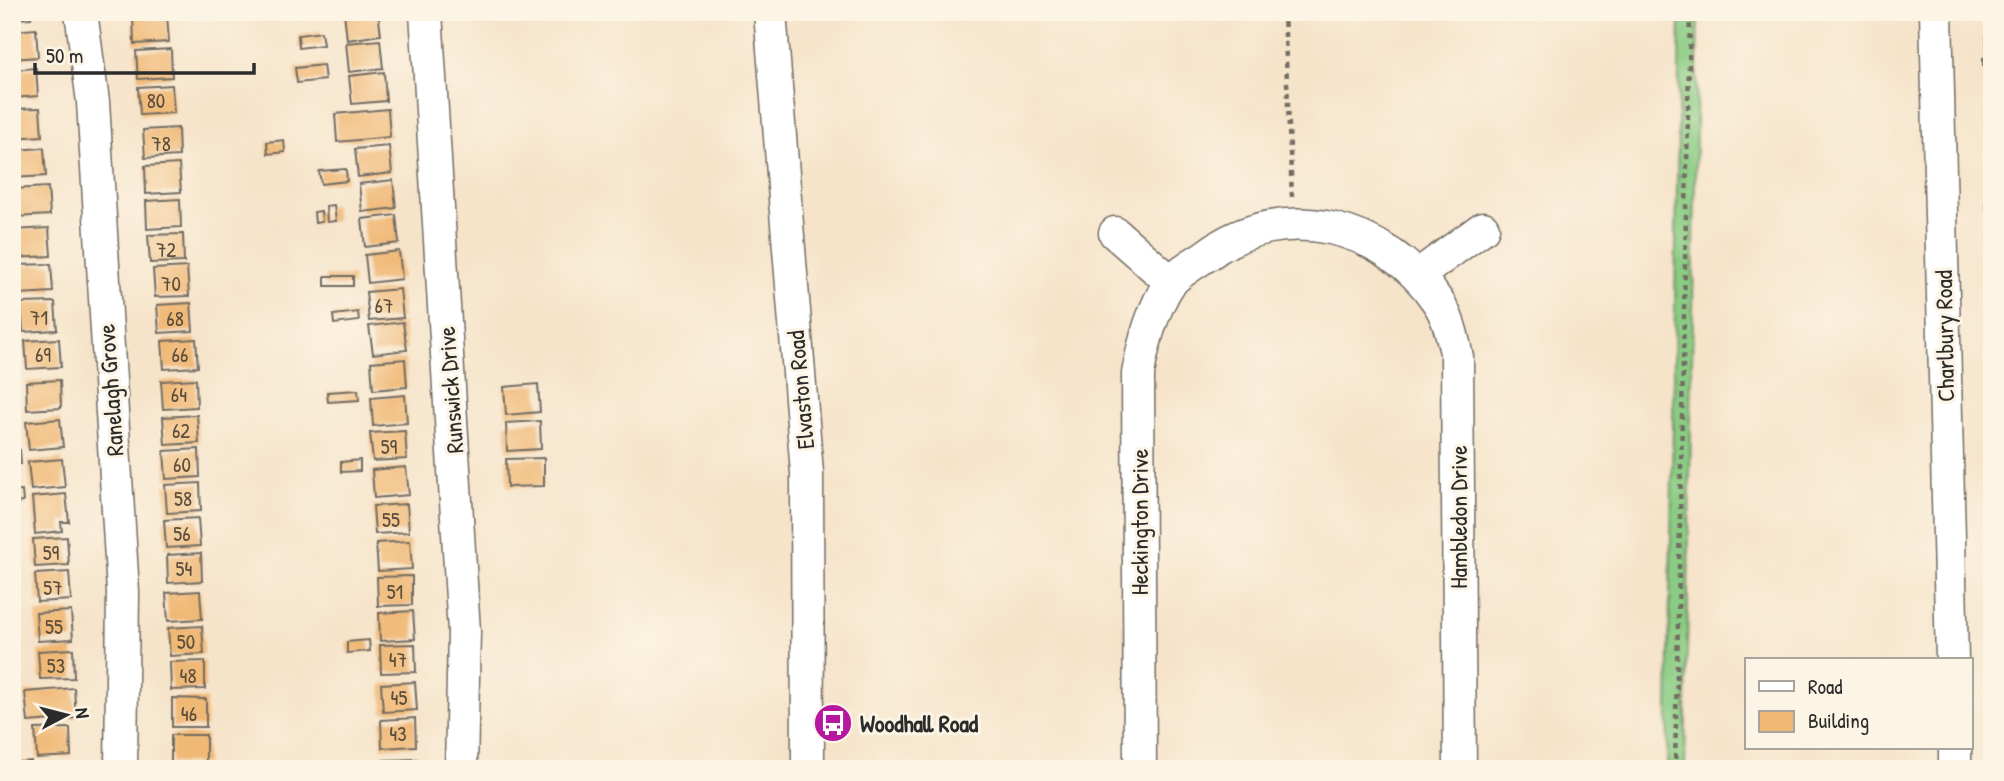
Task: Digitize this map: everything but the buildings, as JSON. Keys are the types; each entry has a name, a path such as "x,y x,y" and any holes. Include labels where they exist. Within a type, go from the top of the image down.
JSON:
{"street":[{"name":"Ranelagh Grove","path":"82,12 93,102 123,592 121,769"},
{"name":"Runswick Drive","path":"426,12 464,632 461,769"},
{"name":"Elvaston Road","path":"770,12 807,473 808,769"},
{"name":"Charlbury Road","path":"1936,12 1952,658"},
{"name":"Hambledon Drive","path":"1294,222 1341,230 1376,244 1417,276 1439,303 1450,329 1457,357 1460,769"},
{"name":"Heckington Drive","path":"1140,769 1138,374 1153,318 1171,282 1224,242 1255,229 1294,222"},
{"path":"1417,276 1483,228"},
{"path":"1114,233 1171,282"},
{"path":"1955,750 1955,769"}],"path":[{"path":"1284,12 1294,222"},
{"path":"1675,769 1690,12"}],"green space":[{"path":"1680,12 1698,12 1685,769 1667,769"}],"place":[{"name":"Woodhall Road","path":"833,723"}]}
